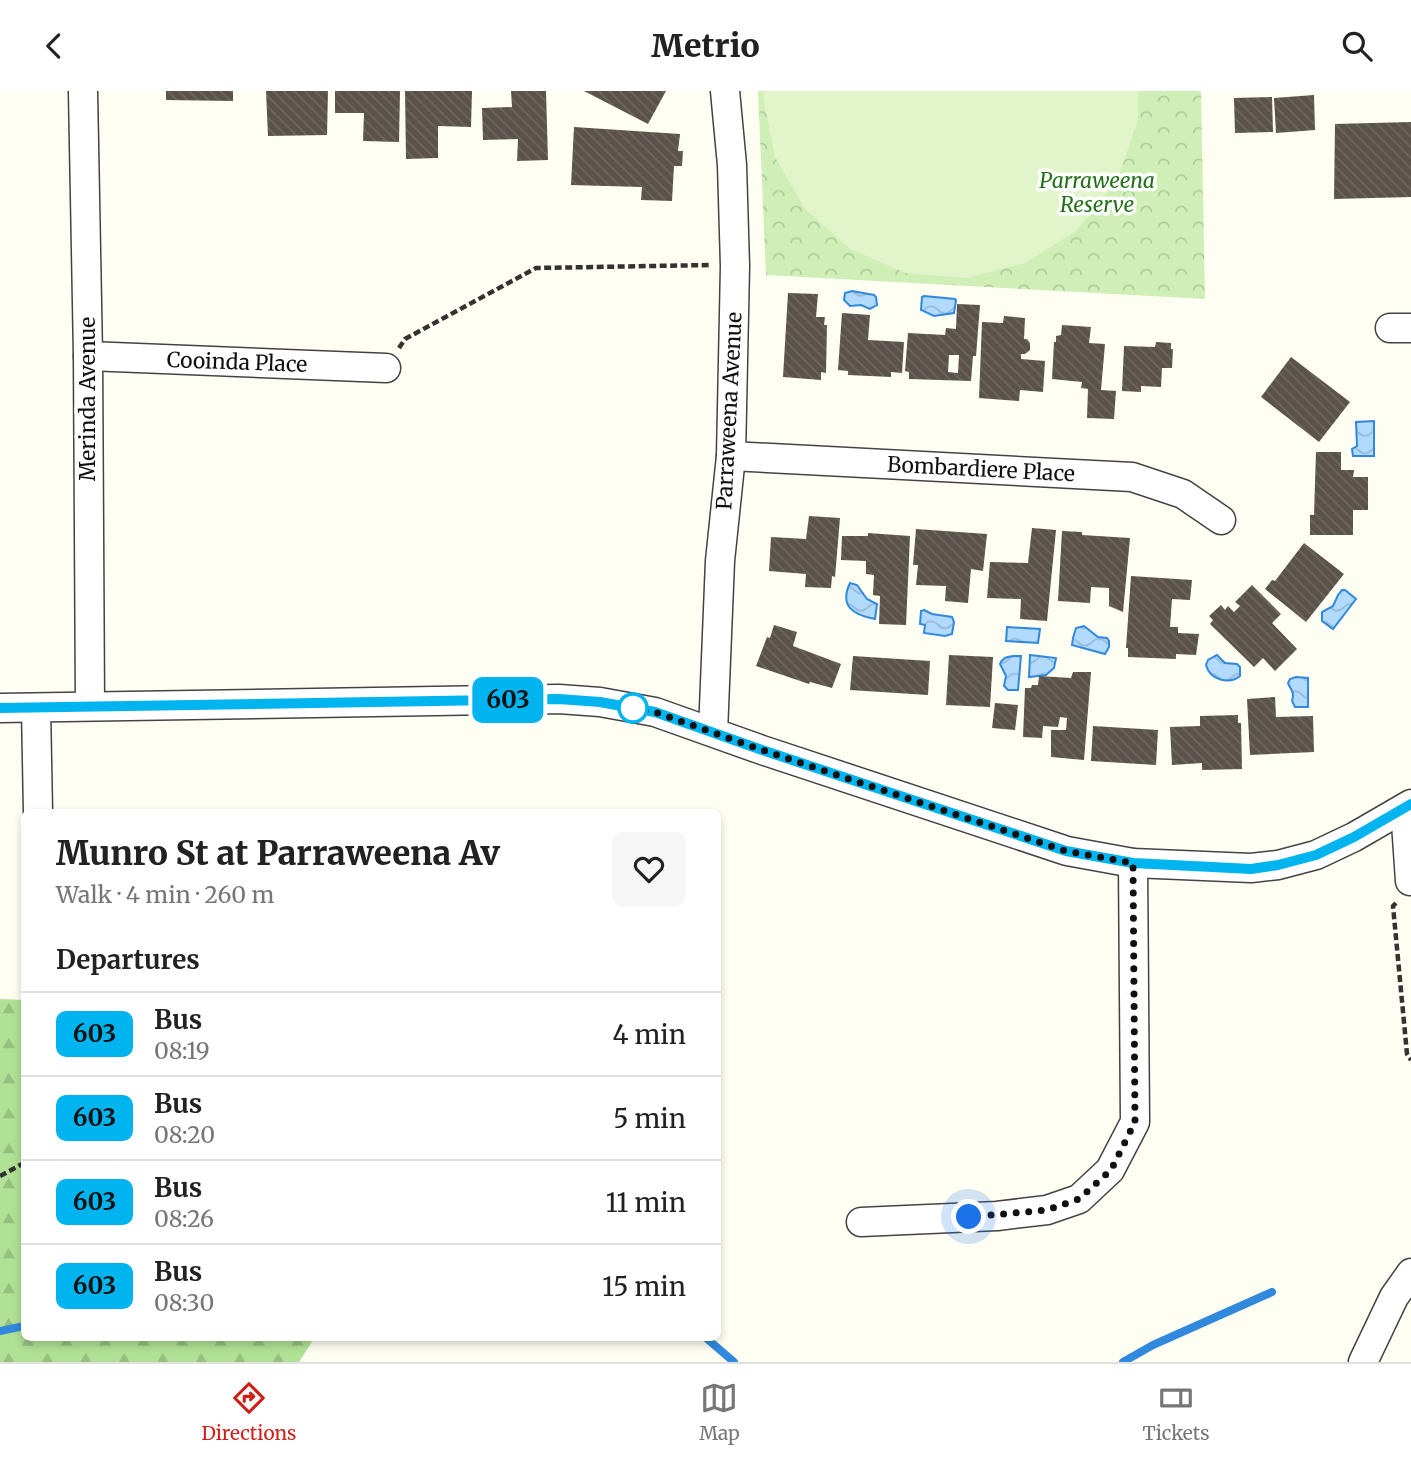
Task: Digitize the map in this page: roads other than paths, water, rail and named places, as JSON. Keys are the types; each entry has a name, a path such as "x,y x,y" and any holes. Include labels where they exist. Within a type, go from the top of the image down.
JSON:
{"street":[{"name":"Merinda Avenue","path":"83,91 90,706"},
{"name":"Parraweena Avenue","path":"713,732 720,561 731,456 735,266 732,166 725,91"},
{"name":"Cooinda Place","path":"88,356 386,368"},
{"name":"Bombardiere Place","path":"731,456 1132,477 1183,494 1221,520"},
{"path":"0,708 559,699 600,702 655,712 1066,851 1133,863 1251,869 1278,865 1316,855 1408,806 1410,881"},
{"path":"36,708 38,809"},
{"path":"861,1222 997,1216 1047,1210 1079,1199 1111,1170 1135,1122 1133,863"},
{"path":"1363,1362 1394,1297 1411,1273"}],"water":[{"path":"852,291 874,295 877,305 870,309 861,305 850,306 844,300 845,293"},
{"path":"924,296 955,299 954,313 934,316 921,310"},
{"path":"1374,421 1374,456 1353,456 1352,449 1357,446 1356,422"},
{"path":"850,583 857,585 867,599 877,604 875,619 860,615 850,608 846,598"},
{"path":"1342,590 1356,599 1333,629 1322,621 1322,612 1333,606"},
{"path":"921,611 952,617 952,634 945,636 924,633 925,625 920,624"},
{"path":"1084,626 1098,637 1107,638 1109,647 1105,654 1072,645 1076,628"},
{"path":"1007,627 1040,629 1038,643 1006,641"},
{"path":"1030,655 1056,658 1054,668 1046,675 1029,677"},
{"path":"1217,655 1225,663 1237,664 1240,667 1240,676 1225,680 1211,674 1206,665 1208,660"},
{"path":"1021,656 1018,690 1008,690 1004,686 1006,676 1000,664 1005,658"},
{"path":"1296,677 1308,678 1308,707 1295,707 1292,701 1293,694 1288,683"}],"waterway":[{"path":"1123,1362 1153,1345 1272,1292"},
{"path":"0,1331 21,1327"},
{"path":"710,1341 734,1362"}],"park label":[{"name":"Parraweena Reserve","path":"1097,192"}]}
